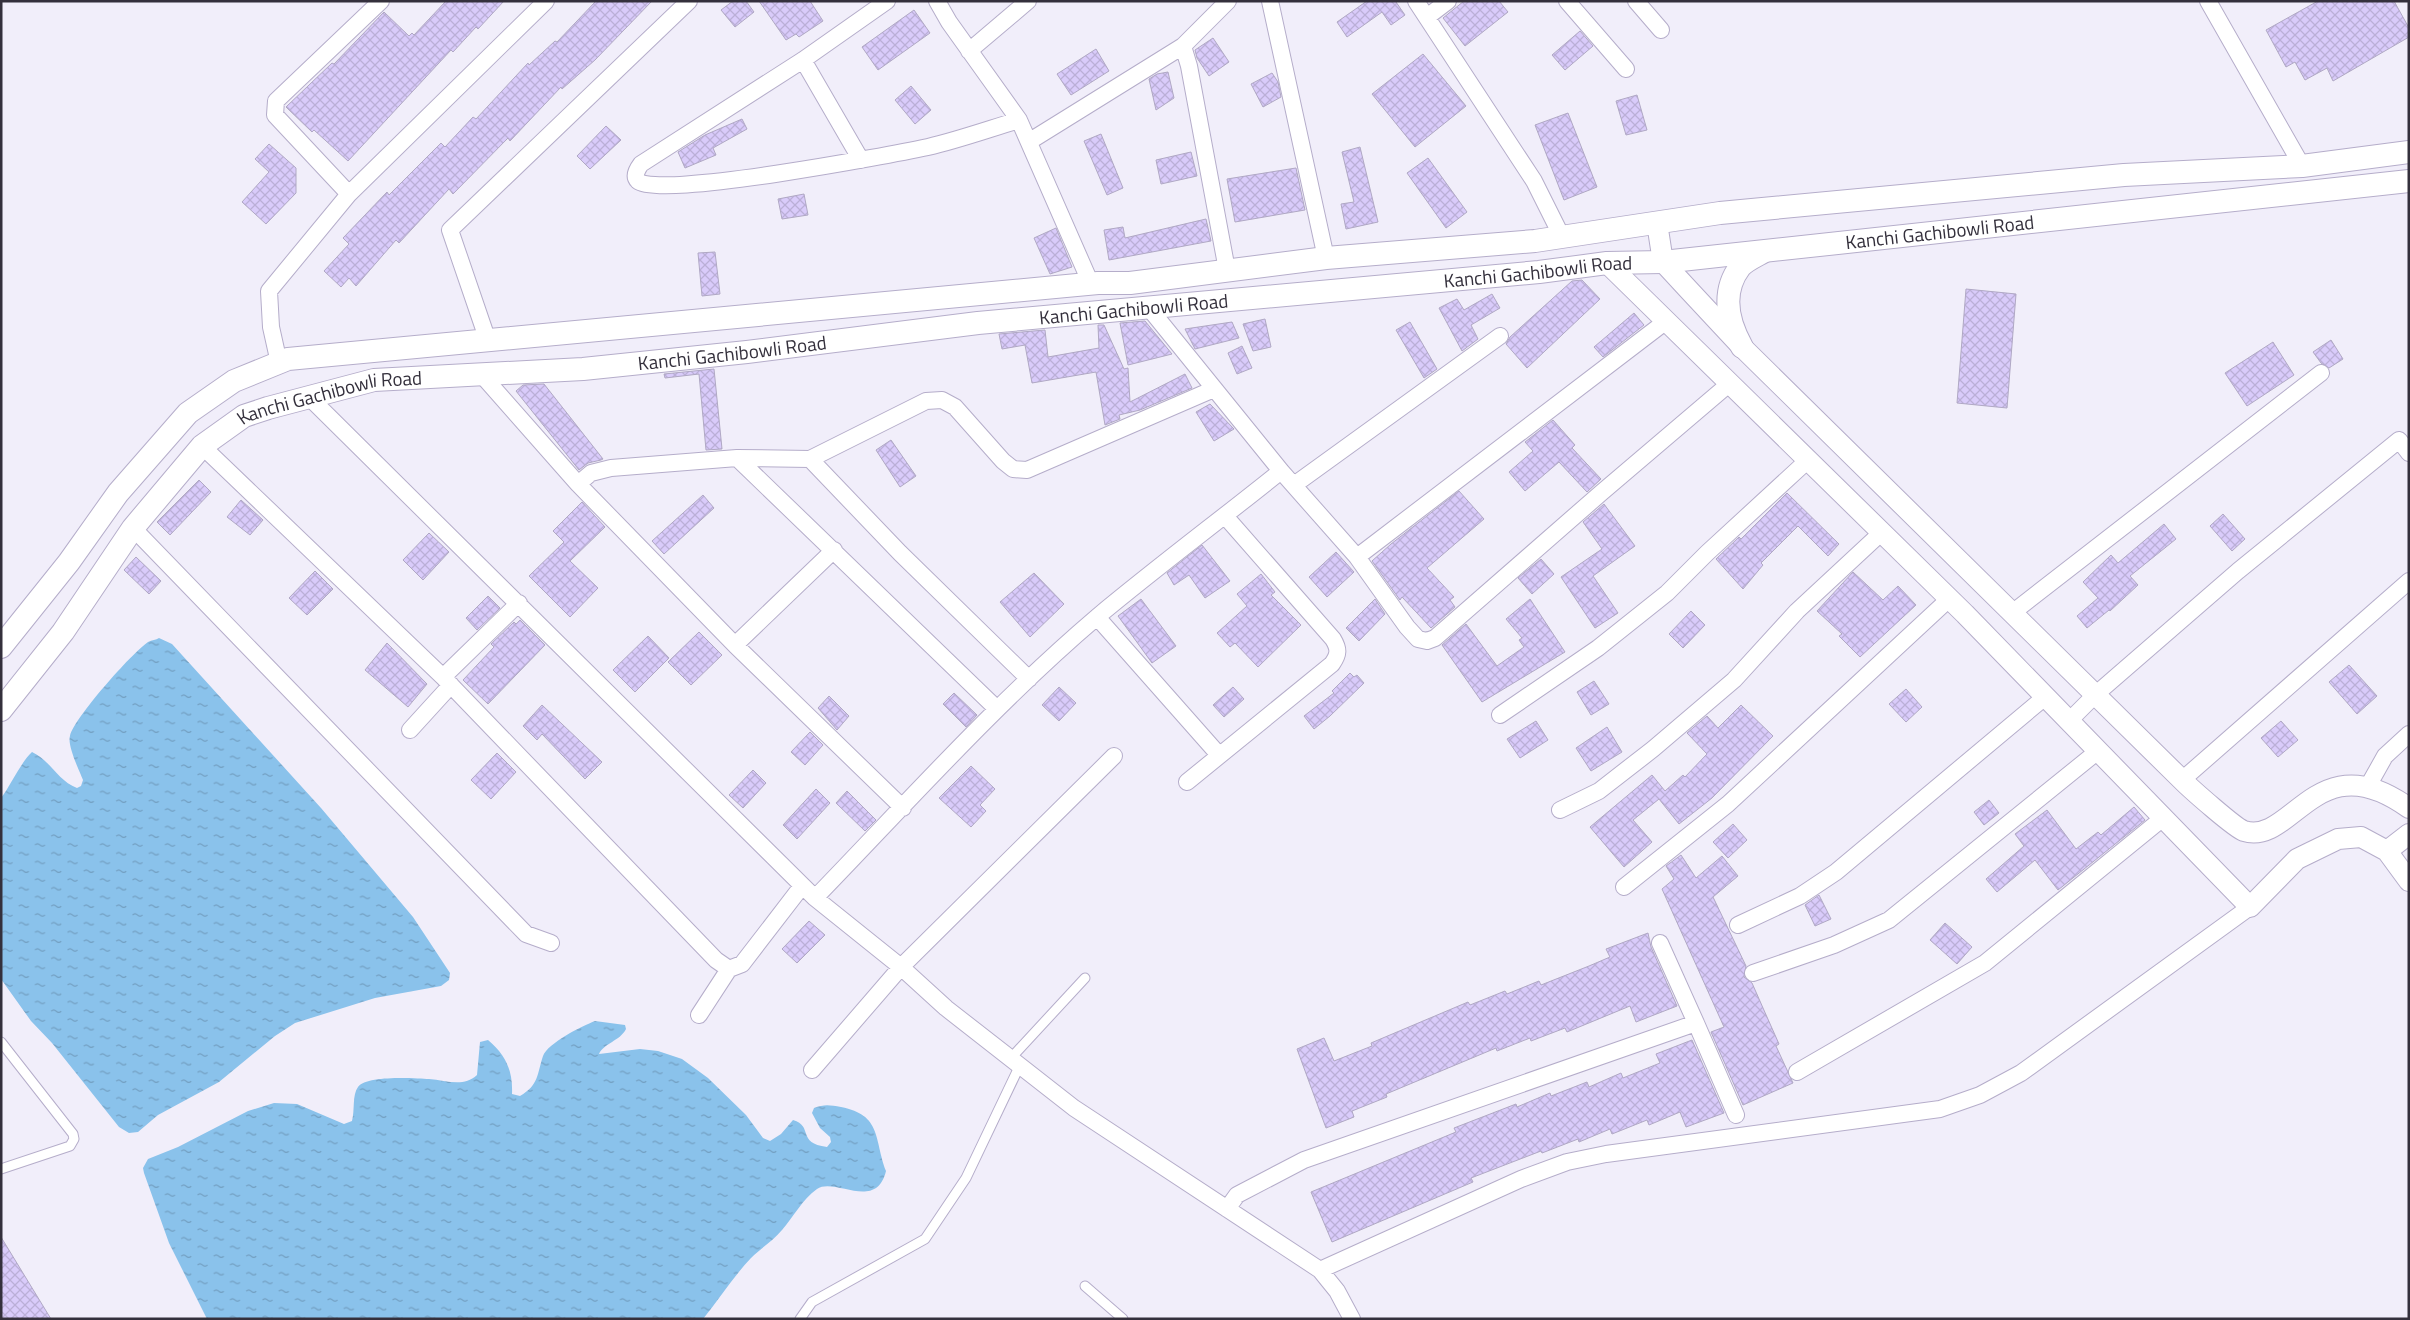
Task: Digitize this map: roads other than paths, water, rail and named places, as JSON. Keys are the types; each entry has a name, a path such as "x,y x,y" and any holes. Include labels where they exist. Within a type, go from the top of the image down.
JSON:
{"main road":[{"name":"Kanchi Gachibowli Road","path":"1,647 69,562 118,493 188,413 234,381 288,359 488,342 1091,284 1130,283 1326,258 1535,241 1561,235 1657,224 1720,213 1920,193 2124,175 2302,166 2409,152"},
{"name":"Kanchi Gachibowli Road","path":"1,710 63,632 132,528 202,446 244,416 374,380 583,369 747,352 978,323 1539,272 1607,263 1663,262 2409,181"},
{"path":"1535,241 1539,272"},
{"path":"1742,347 1733,331 1728,310 1730,285 1741,266 1766,250"}],"street":[{"path":"349,194 275,115 276,101 381,1"},
{"path":"279,363 271,327 268,291 349,194 546,1"},
{"path":"488,342 450,230 689,1"},
{"path":"887,1 803,60 641,164 636,177 638,181 647,184 689,184 861,160 928,147 1019,120"},
{"path":"937,1 969,51 1019,120 1030,141 1091,284"},
{"path":"969,51 1028,1"},
{"path":"1030,141 1183,46 1228,1"},
{"path":"1270,1 1326,258"},
{"path":"1416,1 1534,181 1561,235"},
{"path":"1427,17 1448,1"},
{"path":"1567,1 1626,70"},
{"path":"1636,1 1661,30"},
{"path":"2208,1 2302,166"},
{"path":"1183,46 1189,66 1227,270"},
{"path":"803,60 861,160"},
{"path":"1657,224 1663,262 1742,347 2182,780 2243,831 2260,833 2329,788 2345,784 2390,794 2409,808"},
{"path":"1607,263 1949,599 2250,907"},
{"path":"1149,308 1281,470 1357,557 1418,639 1426,641 1435,638 1729,384"},
{"path":"1357,557 1665,322"},
{"path":"1294,485 1500,336"},
{"path":"2012,613 2321,373"},
{"path":"481,374 578,484 735,645 903,808"},
{"path":"578,484 591,473 611,468 737,458 810,459 926,401 942,400 955,407 1003,461 1013,469 1027,470 1214,388"},
{"path":"310,398 815,898 901,968 946,1008 1074,1108 1320,1270 1337,1291 1352,1319"},
{"path":"2069,721 2095,695 2238,571 2399,440 2409,453"},
{"path":"202,446 447,681 716,960 729,969"},
{"path":"737,458 997,709"},
{"path":"810,459 900,553 1029,679"},
{"path":"1500,715 1598,648 1667,593 1707,553 1807,461"},
{"path":"815,898 997,709 1029,679 1097,617 1281,470"},
{"path":"1187,782 1332,664 1337,656 1338,648 1333,639 1225,516"},
{"path":"132,528 526,934 551,943"},
{"path":"1560,810 1599,791 1734,680 1797,611 1881,533"},
{"path":"735,645 834,550"},
{"path":"2182,780 2409,580"},
{"path":"1624,887 1728,804 1949,599"},
{"path":"410,730 447,681 519,603"},
{"path":"1097,617 1219,755"},
{"path":"1738,925 1800,896 1836,872 2045,697"},
{"path":"2367,788 2385,756 2409,734"},
{"path":"1753,973 1834,946 1890,920 2098,751"},
{"path":"812,1070 901,968 1114,756"},
{"path":"1798,1072 1985,964 2163,818"},
{"path":"2387,851 2409,834"},
{"path":"1320,1270 1521,1179 1567,1162 1606,1154 1940,1108 1980,1095 2022,1073 2250,907 2297,859 2338,840 2361,837 2387,851 2409,881"},
{"path":"699,1015 729,969 742,964 802,886"},
{"path":"1660,943 1736,1115"},
{"path":"1227,1209 1237,1195 1304,1160 1696,1023"}],"lane":[{"path":"800,1319 812,1302 925,1239 966,1178 1015,1062 1085,978"},
{"path":"1,1042 73,1134 74,1140 70,1146 1,1169"},
{"path":"1086,1286 1123,1319"}],"water":[{"path":"159,638 172,644 321,808 413,917 450,973 449,980 441,986 375,998 295,1023 275,1036 219,1082 158,1115 138,1132 129,1133 119,1127 52,1043 31,1021 1,979 1,798 32,752 44,760 64,781 77,788 81,786 83,780 70,745 70,736 74,727 104,686 140,648 148,642"},
{"path":"595,1021 625,1025 626,1029 620,1036 604,1047 599,1054 640,1049 658,1051 682,1059 708,1078 746,1115 763,1138 770,1141 781,1134 793,1120 803,1126 808,1138 812,1142 827,1147 831,1142 830,1137 820,1128 812,1113 814,1108 827,1105 841,1107 864,1116 874,1130 886,1171 881,1183 874,1189 865,1192 825,1186 817,1189 802,1203 778,1234 745,1265 703,1319 207,1319 169,1243 144,1173 143,1168 148,1159 178,1147 248,1111 274,1103 297,1104 344,1124 352,1121 356,1090 363,1083 391,1078 454,1082 472,1079 477,1075 480,1042 488,1040 507,1064 510,1071 512,1094 520,1096 531,1088 538,1074 543,1056 551,1046"}]}
